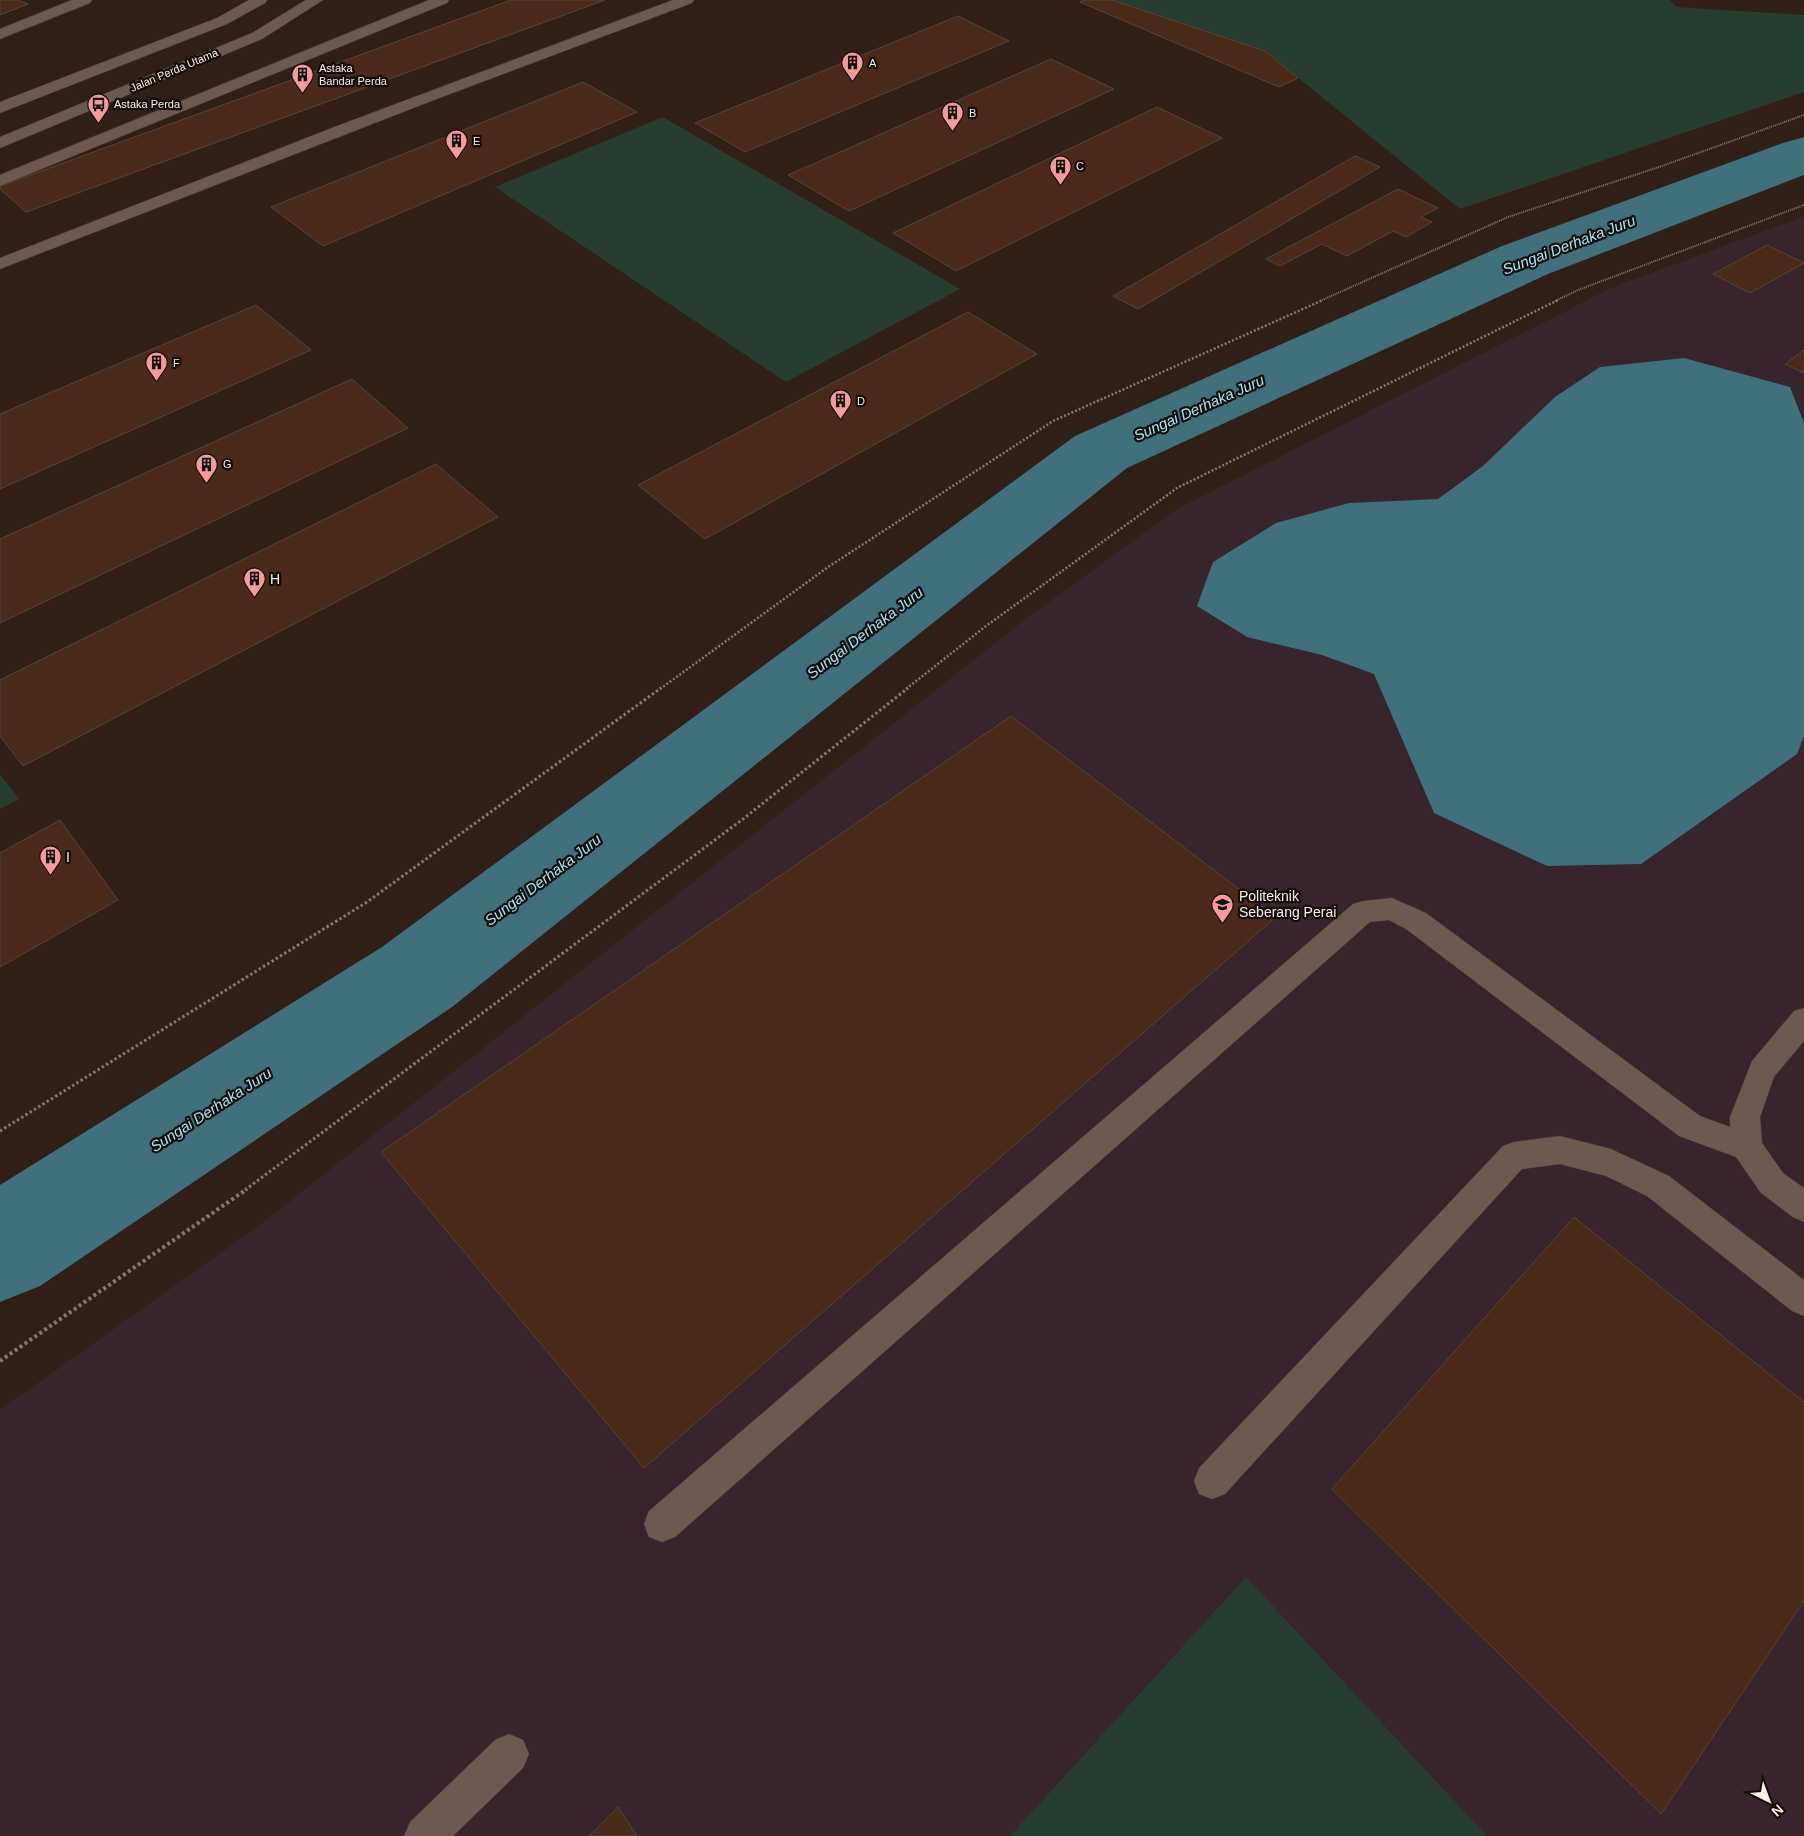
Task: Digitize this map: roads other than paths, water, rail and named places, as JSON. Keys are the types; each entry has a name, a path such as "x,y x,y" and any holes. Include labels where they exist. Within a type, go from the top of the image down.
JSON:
{"street":[{"name":"Jalan Perda Utama","path":"0,108 222,21 260,0"},
{"name":"Jalan Perda Utama","path":"0,143 257,36 316,0"},
{"path":"0,181 442,0"},
{"path":"0,264 188,189 687,0"},
{"path":"0,34 74,2"},
{"path":"662,1524 1363,912 1392,909 1416,921 1690,1126 1747,1147"},
{"path":"1804,1020 1762,1070 1745,1117 1747,1147 1772,1183 1804,1207"},
{"path":"1212,1481 1514,1156 1560,1150 1611,1163 1627,1170 1658,1186 1804,1300"},
{"path":"424,1836 509,1754"}],"water":[{"path":"1684,358 1790,387 1804,423 1804,736 1797,754 1641,864 1547,866 1434,813 1374,674 1322,655 1247,637 1197,606 1213,562 1276,523 1349,503 1438,499 1483,466 1555,397 1600,367"}],"waterway":[{"name":"Sungai Derhaka Juru","path":"0,1248 417,977 1101,452 1525,260 1804,155"}],"place":[{"name":"A","path":"853,82"},
{"name":"Astaka Bandar Perda","path":"303,93"},
{"name":"Astaka Perda","path":"98,123"},
{"name":"B","path":"953,132"},
{"name":"E","path":"457,160"},
{"name":"C","path":"1060,185"},
{"name":"F","path":"157,382"},
{"name":"D","path":"841,420"},
{"name":"G","path":"207,483"},
{"name":"H","path":"254,598"},
{"name":"I","path":"50,876"},
{"name":"Politeknik Seberang Perai","path":"1223,923"}]}
